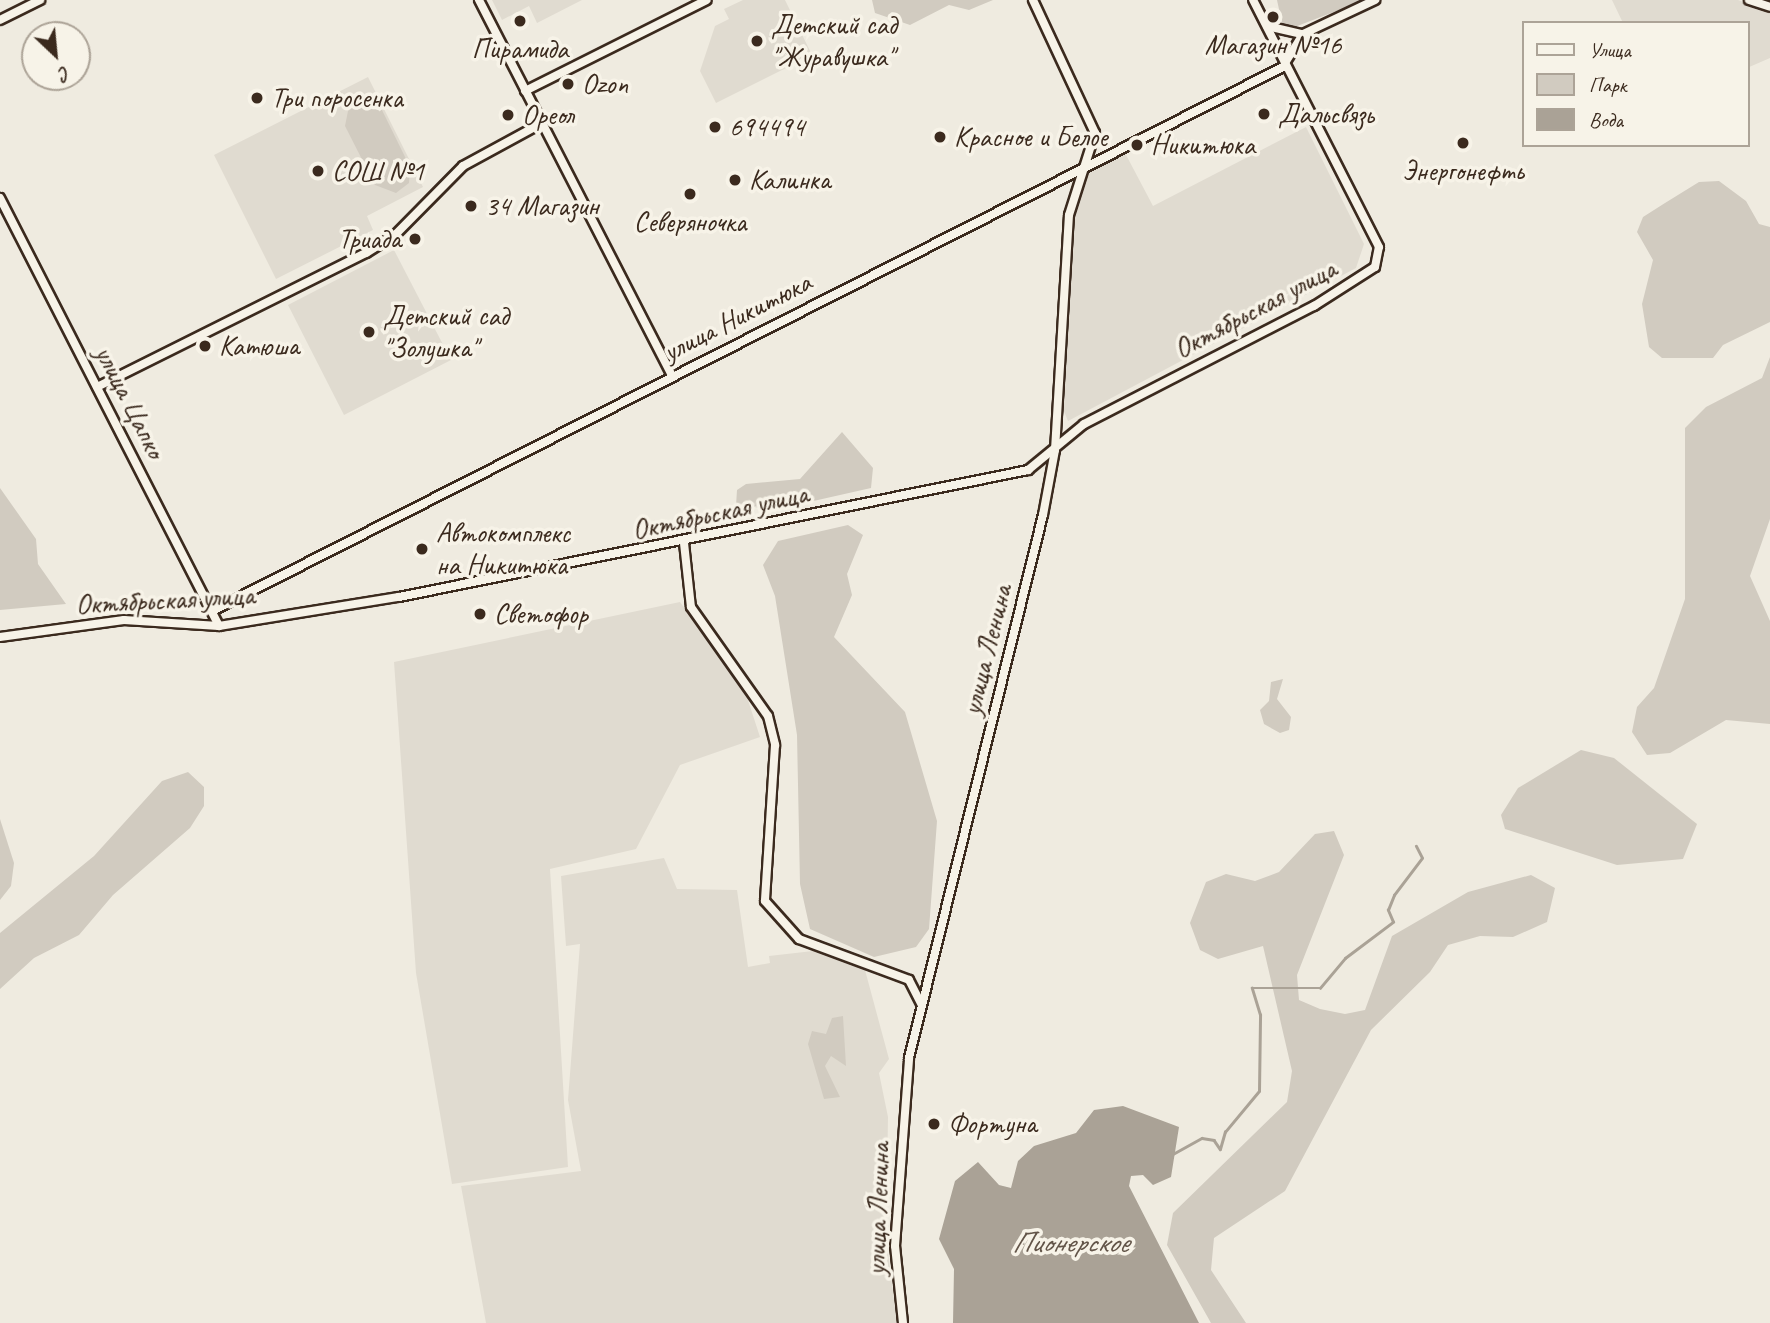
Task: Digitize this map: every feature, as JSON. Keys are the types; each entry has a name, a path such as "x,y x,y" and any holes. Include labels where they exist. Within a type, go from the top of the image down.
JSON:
{"street":[{"path":"0,20 40,0"},
{"path":"479,0 672,376"},
{"path":"526,91 707,0"},
{"name":"улица Ленина","path":"903,1323 894,1246 909,1058 1055,450 1069,215 1087,165 1096,128 1033,0"},
{"path":"1253,0 1284,65"},
{"path":"1284,65 1303,34 1375,0"},
{"path":"1749,0 1770,7"},
{"path":"1267,26 1303,34"},
{"name":"улица Никитюка","path":"212,611 1284,65"},
{"name":"Октябрьская улица","path":"0,637 124,620 219,626 684,543 994,481 1028,470 1084,424 1362,278 1375,267 1379,247 1284,65"},
{"path":"97,387 366,253 396,234 455,172 542,123"},
{"name":"улица Цапко","path":"0,198 219,626"},
{"path":"684,543 691,607 768,716 775,745 765,901 799,939 908,980 929,974"},
{"path":"908,980 921,1004"}],"shaded area":[{"path":"492,0 582,0 537,23 529,6 502,20"},
{"name":"Детский сад \"Журавушка\"","path":"743,0 785,0 812,55 716,103 700,71 715,26 729,19 724,9"},
{"path":"1612,0 1738,0 1770,12 1770,58 1749,67 1749,21 1622,21"},
{"name":"СОШ №1","path":"368,77 423,187 367,216 373,230 276,279 214,155"},
{"path":"1306,127 1364,244 1356,268 1068,421 1057,394 1072,203 1088,170 1124,151 1153,206"},
{"name":"Детский сад \"Золушка\"","path":"394,250 451,360 344,415 288,305"},
{"path":"680,602 744,688 760,737 680,765 636,849 550,869 568,1167 452,1184 416,973 394,662"},
{"path":"664,858 677,889 737,890 748,967 770,963 769,956 813,951 865,970 889,1059 879,1073 888,1117 886,1237 897,1323 486,1323 461,1186 581,1171 568,1100 580,944 566,946 561,876"}],"green space":[{"path":"872,0 993,0 969,10 949,5 910,25 875,13"},
{"path":"1277,0 1365,0 1292,28 1282,23"},
{"path":"364,100 381,108 410,167 409,183 396,193 375,185 345,126 348,111"},
{"path":"1719,181 1746,201 1759,224 1770,227 1770,322 1723,345 1713,358 1662,358 1649,347 1642,304 1653,260 1637,232 1643,217 1665,203 1699,182"},
{"path":"1770,357 1770,519 1750,576 1770,621 1770,724 1726,720 1670,753 1647,755 1632,732 1637,707 1654,688 1685,599 1685,428 1706,407 1762,378"},
{"path":"842,432 873,468 871,488 778,509 736,506 737,490 746,484 800,479"},
{"path":"0,488 36,539 38,564 66,604 0,610"},
{"path":"848,525 863,535 847,574 852,595 834,637 905,712 937,821 929,929 916,947 874,957 810,929 800,884 797,735 775,596 763,565 778,541"},
{"path":"1283,679 1277,699 1291,717 1289,730 1280,733 1264,724 1260,710 1269,701 1271,682"},
{"path":"1581,750 1614,758 1697,824 1683,859 1617,865 1505,829 1501,815 1518,788"},
{"path":"188,772 204,787 204,806 190,828 113,895 79,935 34,958 0,989 0,933 94,856 162,781"},
{"path":"0,819 14,863 11,886 0,900"},
{"path":"1334,831 1344,855 1297,975 1299,1000 1320,1009 1345,1014 1365,1010 1392,936 1468,892 1531,875 1555,888 1547,922 1513,937 1480,936 1448,945 1430,972 1371,1030 1285,1191 1214,1238 1211,1270 1246,1323 1211,1323 1167,1245 1173,1213 1287,1102 1292,1071 1263,946 1218,959 1200,950 1190,923 1206,882 1226,874 1255,881 1279,872 1315,834"},
{"path":"843,1016 846,1066 831,1056 825,1066 840,1097 824,1099 808,1044 812,1031 826,1034 832,1018"}],"water":[{"name":"Пионерское","path":"1123,1106 1179,1127 1171,1177 1153,1185 1143,1175 1131,1176 1129,1186 1199,1323 953,1323 954,1269 939,1239 955,1181 978,1162 999,1185 1011,1188 1018,1161 1034,1146 1076,1133 1094,1110"}],"waterway":[{"path":"1171,1155 1202,1138 1214,1140 1220,1149 1225,1132 1259,1091 1260,1015 1252,988 1320,988 1345,958 1393,922 1388,910 1394,895 1422,858 1416,846"}],"place":[{"name":"Магазин №16","path":"1273,17"},
{"name":"Пирамида","path":"520,21"},
{"name":"Детский сад \"Журавушка\"","path":"757,41"},
{"name":"Ozon","path":"568,84"},
{"name":"Три поросенка","path":"257,98"},
{"name":"Дальсвязь","path":"1264,114"},
{"name":"Ореол","path":"508,115"},
{"name":"694494","path":"715,127"},
{"name":"Красное и Белое","path":"940,137"},
{"name":"Энергонефть","path":"1463,143"},
{"name":"Никитюка","path":"1137,145"},
{"name":"СОШ №1","path":"318,171"},
{"name":"Калинка","path":"735,180"},
{"name":"Северяночка","path":"690,194"},
{"name":"34 Магазин","path":"471,206"},
{"name":"Триада","path":"415,239"},
{"name":"Детский сад \"Золушка\"","path":"369,332"},
{"name":"Катюша","path":"205,346"},
{"name":"Автокомплекс на Никитюка","path":"422,549"},
{"name":"Светофор","path":"480,614"},
{"name":"Фортуна","path":"934,1124"}]}
